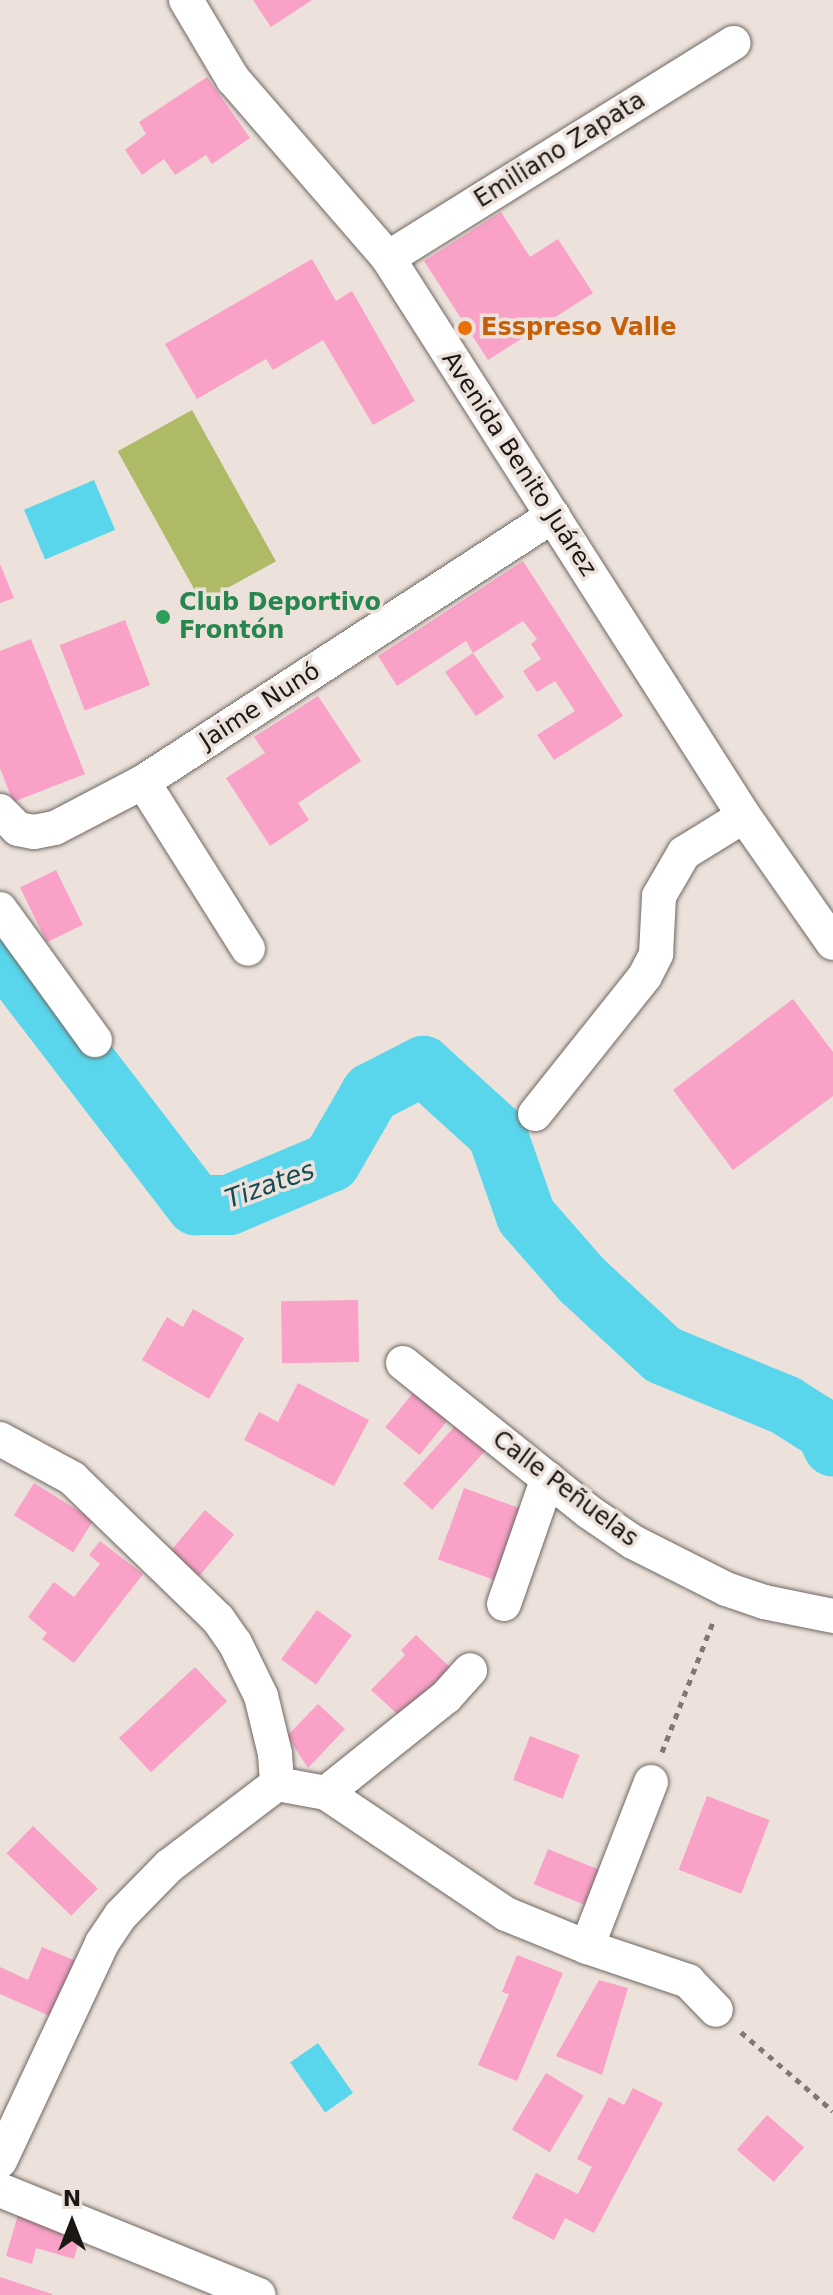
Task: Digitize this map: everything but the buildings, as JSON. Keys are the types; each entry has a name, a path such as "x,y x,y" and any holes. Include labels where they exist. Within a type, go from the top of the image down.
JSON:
{"street":[{"name":"Avenida Benito Juárez","path":"186,0 233,79 388,258 744,816 833,943"},
{"name":"Emiliano Zapata","path":"388,258 733,43"},
{"name":"Jaime Nunó","path":"0,811 18,829 34,832 55,828 143,782 553,516"},
{"path":"143,782 248,949"},
{"path":"535,1114 645,976 656,954 659,896 684,853 744,816"},
{"path":"0,909 95,1040"},
{"name":"Calle Peñuelas","path":"403,1363 633,1542 726,1589 764,1602 833,1616"},
{"path":"0,1439 72,1478 218,1619 235,1643 261,1696 272,1739 277,1784"},
{"path":"504,1604 548,1478"},
{"path":"326,1793 446,1697 470,1670"},
{"path":"587,1947 651,1782"},
{"path":"0,2161 102,1943 121,1915 169,1866 277,1784 326,1793 506,1914 587,1947 688,1981 716,2010"},
{"path":"0,2190 258,2295"}],"path":[{"path":"651,1782 726,1589"},
{"path":"716,2010 833,2111"}],"green space":[{"path":"192,410 276,561 202,603 118,451"}],"water":[{"path":"94,480 115,530 45,559 24,510"},
{"path":"318,2043 353,2093 325,2112 290,2063"}],"waterway":[{"name":"Tizates","path":"0,950 196,1205 229,1205 331,1162 371,1093 423,1066 497,1133 526,1216 582,1280 663,1355 785,1405 826,1431 833,1447"}],"place":[{"name":"Esspreso Valle","path":"465,328"},
{"name":"Club Deportivo Frontón","path":"163,617"}]}
